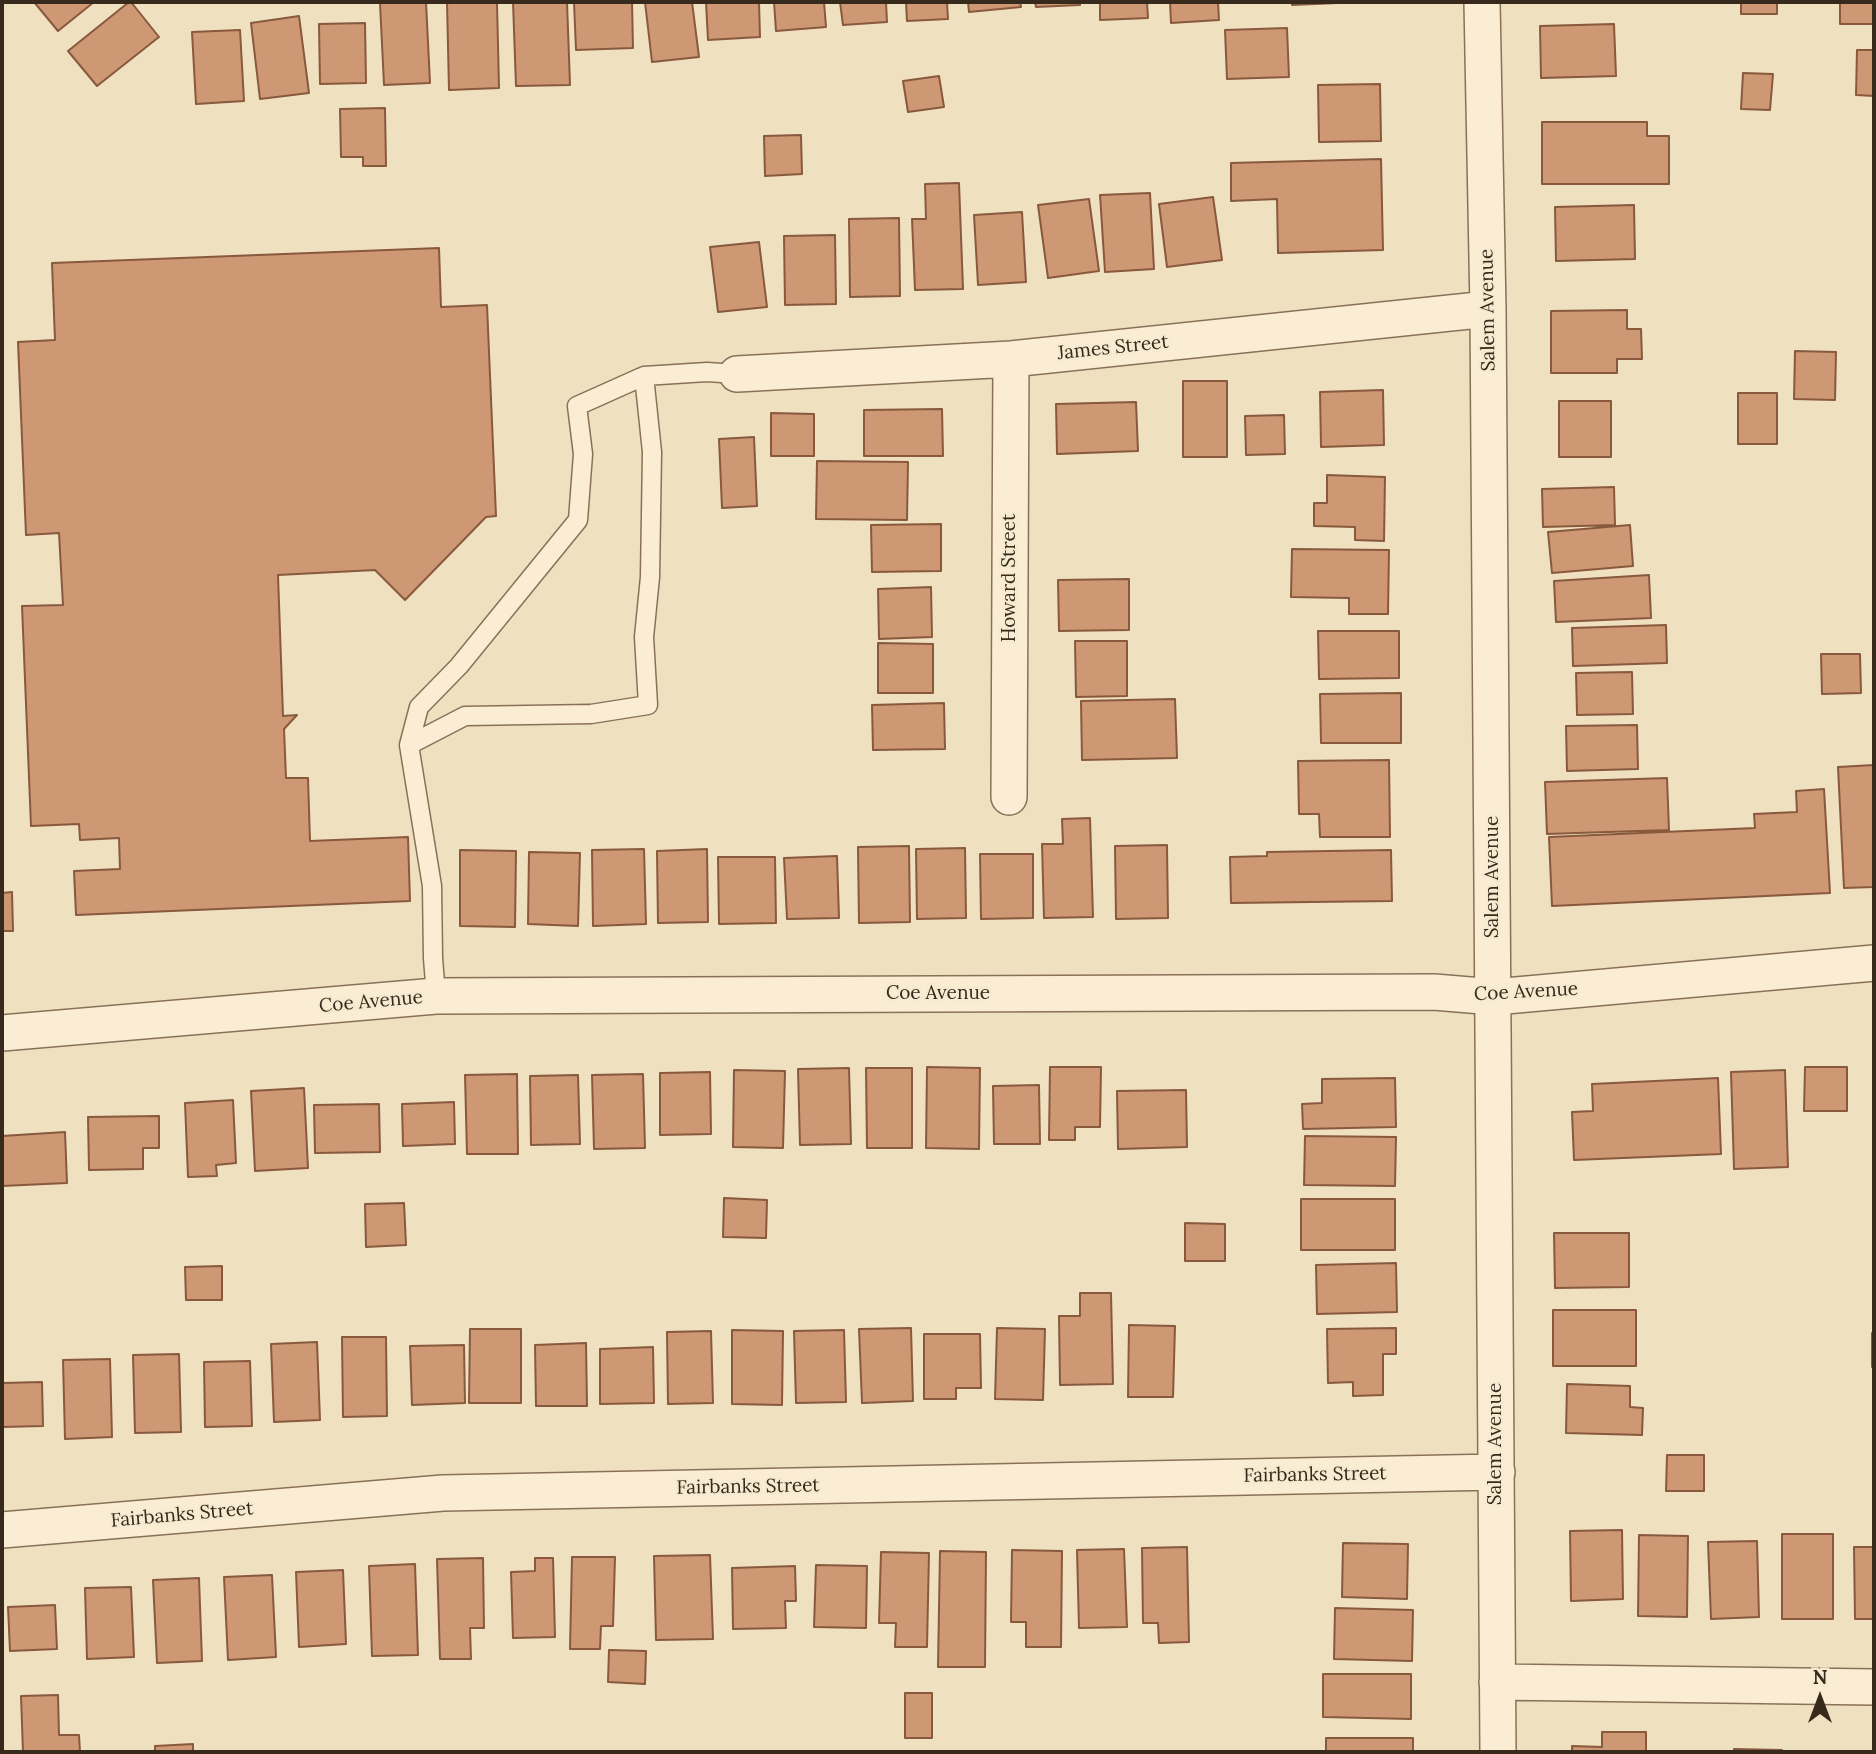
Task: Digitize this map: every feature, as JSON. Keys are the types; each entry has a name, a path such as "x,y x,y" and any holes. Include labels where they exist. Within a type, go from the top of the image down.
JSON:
{"street":[{"name":"Salem Avenue","path":"1482,2 1488,309 1498,1752"},
{"name":"James Street","path":"737,374 1010,359 1488,309"},
{"name":"Howard Street","path":"1009,797 1010,359"},
{"name":"Coe Avenue","path":"2,1033 436,996 1434,992 1493,997 1874,963"},
{"name":"Fairbanks Street","path":"2,1530 443,1493 1497,1472"},
{"path":"1497,1682 1874,1687"}],"lane":[{"path":"436,996 432,886 409,745 419,707 459,666 578,520 583,454 577,407 644,376 707,372 737,374"},
{"path":"409,745 465,716 591,714 648,705 644,637 650,577 652,452 644,376"}],"building":[{"path":"34,2 94,2 58,31"},
{"path":"129,2 159,37 97,86 68,51"},
{"path":"426,2 430,83 384,85 380,3"},
{"path":"447,2 497,2 499,88 449,90"},
{"path":"513,2 567,2 570,85 516,86"},
{"path":"574,2 632,2 633,48 576,50"},
{"path":"645,2 692,2 699,57 652,62"},
{"path":"706,2 759,2 760,37 708,40"},
{"path":"774,2 824,2 826,27 776,31"},
{"path":"840,2 886,2 887,22 843,25"},
{"path":"906,2 947,2 948,19 907,21"},
{"path":"968,2 1020,2 1021,7 969,12"},
{"path":"1035,2 1080,2 1080,5 1036,7"},
{"path":"1100,2 1147,2 1148,18 1100,20"},
{"path":"1170,2 1218,2 1219,20 1171,23"},
{"path":"1292,2 1338,2 1338,3 1292,5"},
{"path":"1741,2 1777,2 1777,14 1741,14"},
{"path":"1840,2 1874,2 1874,24 1840,24"},
{"path":"299,16 309,93 260,99 251,23"},
{"path":"365,23 366,83 320,84 319,24"},
{"path":"1614,24 1616,76 1541,78 1540,26"},
{"path":"1287,28 1289,77 1227,79 1225,30"},
{"path":"240,30 244,101 196,104 192,32"},
{"path":"1857,50 1874,50 1874,96 1856,95"},
{"path":"1743,73 1773,74 1770,110 1741,109"},
{"path":"939,76 944,107 908,112 903,81"},
{"path":"1380,84 1381,141 1319,142 1318,85"},
{"path":"385,108 386,166 363,166 363,157 341,157 340,109"},
{"path":"1542,122 1647,122 1647,136 1669,136 1669,184 1542,184"},
{"path":"801,135 802,174 765,176 764,136"},
{"path":"1381,159 1383,250 1278,253 1277,199 1231,201 1231,163"},
{"path":"959,183 963,289 915,290 912,219 926,219 925,184"},
{"path":"1150,193 1154,269 1105,272 1100,195"},
{"path":"1213,197 1222,260 1167,267 1159,204"},
{"path":"1089,199 1099,271 1048,278 1038,205"},
{"path":"1634,205 1635,259 1556,261 1555,207"},
{"path":"1022,212 1026,282 978,285 974,215"},
{"path":"899,218 900,296 850,297 849,219"},
{"path":"835,235 836,304 785,305 784,236"},
{"path":"759,242 767,307 718,312 710,247"},
{"path":"439,248 441,307 487,305 496,516 486,517 405,600 375,570 278,575 283,716 297,715 284,729 286,778 308,778 310,841 408,837 410,901 76,915 74,871 120,869 119,838 80,840 79,824 31,826 22,606 63,605 59,533 26,535 18,342 55,340 52,263"},
{"path":"1627,310 1627,329 1641,329 1642,359 1617,359 1617,373 1551,373 1551,311"},
{"path":"1795,351 1836,352 1835,400 1794,399"},
{"path":"1183,381 1227,381 1227,457 1183,457"},
{"path":"1383,390 1384,445 1321,447 1320,392"},
{"path":"1738,393 1777,393 1777,444 1738,444"},
{"path":"1559,401 1611,401 1611,457 1559,457"},
{"path":"1136,402 1138,451 1057,454 1056,404"},
{"path":"942,409 943,456 864,456 864,410"},
{"path":"771,413 814,414 814,456 771,456"},
{"path":"1284,415 1285,454 1246,455 1245,416"},
{"path":"754,437 757,506 722,508 719,439"},
{"path":"817,461 908,462 907,520 816,519"},
{"path":"1327,475 1385,477 1384,541 1355,540 1355,527 1314,526 1314,503 1327,503"},
{"path":"1614,487 1615,525 1543,527 1542,489"},
{"path":"941,524 941,571 872,572 871,525"},
{"path":"1630,525 1633,566 1552,573 1548,532"},
{"path":"1292,549 1389,550 1388,614 1349,614 1349,598 1291,597"},
{"path":"1649,575 1651,618 1556,622 1554,581"},
{"path":"1129,579 1129,630 1059,631 1058,580"},
{"path":"931,587 932,637 879,639 878,589"},
{"path":"1666,625 1667,663 1573,666 1572,628"},
{"path":"1318,631 1399,631 1399,678 1319,679"},
{"path":"1075,641 1127,641 1127,696 1076,697"},
{"path":"878,643 933,644 933,693 878,693"},
{"path":"1821,654 1860,654 1861,693 1822,694"},
{"path":"1632,672 1633,714 1577,715 1576,673"},
{"path":"1401,693 1401,743 1321,743 1320,694"},
{"path":"1175,699 1177,758 1082,760 1081,701"},
{"path":"944,703 945,749 873,750 872,705"},
{"path":"1637,725 1638,769 1567,771 1566,726"},
{"path":"1389,760 1390,837 1320,837 1319,814 1299,814 1298,761"},
{"path":"1874,765 1874,887 1844,888 1838,767"},
{"path":"1667,778 1669,830 1547,834 1545,782"},
{"path":"1824,789 1830,893 1552,906 1549,837 1755,828 1754,814 1797,812 1796,791"},
{"path":"1090,818 1093,917 1044,918 1042,844 1063,844 1062,819"},
{"path":"1167,845 1168,918 1116,919 1115,846"},
{"path":"909,846 910,922 859,923 858,847"},
{"path":"965,848 966,918 917,919 916,849"},
{"path":"644,849 646,924 593,926 592,850"},
{"path":"707,849 708,922 658,923 657,851"},
{"path":"460,850 516,851 515,927 460,926"},
{"path":"1391,850 1392,901 1231,903 1230,857 1267,856 1267,852"},
{"path":"529,852 580,853 578,926 528,924"},
{"path":"980,854 1033,854 1033,918 981,919"},
{"path":"837,856 839,918 787,919 784,858"},
{"path":"718,857 775,857 776,923 719,924"},
{"path":"12,892 13,931 2,931 2,893"},
{"path":"927,1067 980,1068 979,1149 926,1148"},
{"path":"1050,1067 1101,1067 1100,1127 1075,1127 1075,1140 1049,1140"},
{"path":"1805,1067 1847,1067 1847,1111 1804,1111"},
{"path":"849,1068 851,1144 800,1145 798,1069"},
{"path":"866,1068 912,1068 912,1148 867,1148"},
{"path":"734,1070 785,1071 783,1148 733,1147"},
{"path":"1785,1070 1788,1167 1734,1169 1731,1072"},
{"path":"710,1072 711,1134 660,1135 660,1073"},
{"path":"517,1074 518,1154 467,1154 465,1075"},
{"path":"643,1074 645,1148 594,1149 592,1075"},
{"path":"578,1075 580,1144 531,1145 530,1076"},
{"path":"1395,1078 1396,1127 1303,1129 1302,1104 1322,1103 1322,1079"},
{"path":"1718,1078 1721,1154 1574,1160 1572,1112 1593,1111 1592,1084"},
{"path":"1039,1085 1040,1144 994,1144 993,1086"},
{"path":"304,1088 308,1168 255,1171 251,1091"},
{"path":"1186,1090 1187,1147 1118,1149 1117,1091"},
{"path":"233,1100 236,1163 216,1165 217,1176 188,1177 185,1103"},
{"path":"454,1102 455,1144 403,1146 402,1104"},
{"path":"379,1104 380,1152 315,1153 314,1105"},
{"path":"159,1116 159,1148 143,1148 143,1169 89,1170 88,1117"},
{"path":"65,1132 67,1183 2,1186 2,1136"},
{"path":"1305,1136 1396,1137 1395,1186 1304,1185"},
{"path":"724,1198 767,1200 766,1238 723,1237"},
{"path":"1301,1199 1395,1199 1395,1250 1301,1250"},
{"path":"404,1203 406,1245 366,1247 365,1204"},
{"path":"1185,1223 1225,1224 1225,1261 1185,1261"},
{"path":"1554,1233 1629,1233 1629,1287 1555,1288"},
{"path":"1396,1263 1397,1312 1317,1314 1316,1265"},
{"path":"222,1266 222,1300 186,1300 185,1267"},
{"path":"1080,1293 1111,1293 1113,1384 1060,1385 1059,1316 1080,1316"},
{"path":"1553,1310 1636,1310 1636,1366 1553,1366"},
{"path":"1129,1325 1175,1326 1173,1397 1128,1397"},
{"path":"911,1328 913,1401 862,1403 859,1329"},
{"path":"997,1328 1045,1329 1043,1400 995,1399"},
{"path":"1396,1328 1396,1354 1383,1354 1383,1395 1353,1396 1353,1382 1328,1383 1327,1329"},
{"path":"470,1329 521,1329 521,1403 469,1403"},
{"path":"732,1330 783,1331 782,1405 732,1404"},
{"path":"844,1330 846,1402 796,1403 794,1331"},
{"path":"711,1331 713,1403 668,1404 667,1332"},
{"path":"1874,1333 1874,1367 1872,1367"},
{"path":"924,1334 980,1334 981,1388 956,1388 956,1399 924,1399"},
{"path":"342,1337 386,1337 387,1416 343,1417"},
{"path":"317,1342 320,1420 274,1422 271,1344"},
{"path":"586,1343 587,1406 536,1406 535,1345"},
{"path":"464,1345 465,1403 412,1405 410,1346"},
{"path":"653,1347 654,1403 600,1404 600,1349"},
{"path":"179,1354 181,1432 135,1433 133,1355"},
{"path":"110,1359 112,1437 65,1439 63,1360"},
{"path":"250,1361 252,1426 205,1427 204,1362"},
{"path":"42,1382 43,1426 2,1427 2,1383"},
{"path":"1567,1384 1630,1386 1630,1407 1643,1408 1642,1435 1566,1433"},
{"path":"1667,1455 1704,1455 1704,1491 1666,1491"},
{"path":"1622,1530 1623,1599 1571,1601 1570,1531"},
{"path":"1782,1534 1833,1534 1833,1619 1782,1619"},
{"path":"1639,1535 1688,1536 1687,1617 1638,1616"},
{"path":"1757,1541 1759,1617 1711,1619 1708,1542"},
{"path":"1343,1543 1408,1544 1407,1599 1342,1597"},
{"path":"1187,1547 1189,1642 1159,1643 1158,1623 1143,1623 1142,1548"},
{"path":"1854,1547 1874,1547 1874,1619 1855,1619"},
{"path":"1124,1549 1127,1627 1079,1628 1077,1550"},
{"path":"1012,1550 1062,1551 1061,1647 1026,1647 1026,1622 1011,1622"},
{"path":"940,1551 986,1552 985,1667 938,1667"},
{"path":"881,1552 929,1553 927,1647 895,1647 896,1623 879,1623"},
{"path":"710,1555 713,1639 656,1640 654,1556"},
{"path":"572,1557 615,1557 613,1626 601,1626 600,1649 570,1649"},
{"path":"483,1558 484,1628 470,1628 471,1659 440,1659 437,1559"},
{"path":"535,1558 553,1558 555,1637 513,1638 511,1572 535,1571"},
{"path":"415,1564 418,1655 372,1656 369,1566"},
{"path":"816,1565 867,1566 866,1628 814,1627"},
{"path":"795,1566 796,1601 785,1601 786,1628 733,1629 732,1568"},
{"path":"343,1570 346,1644 299,1647 296,1572"},
{"path":"272,1575 276,1657 228,1660 224,1577"},
{"path":"199,1578 202,1661 157,1663 153,1580"},
{"path":"131,1587 134,1657 87,1659 85,1588"},
{"path":"55,1605 57,1649 10,1651 8,1607"},
{"path":"1335,1608 1413,1610 1412,1661 1334,1659"},
{"path":"609,1650 646,1651 645,1684 608,1682"},
{"path":"1323,1674 1411,1674 1411,1719 1323,1717"},
{"path":"905,1693 932,1693 932,1738 905,1738"},
{"path":"58,1695 59,1735 79,1735 80,1752 23,1752 21,1696"},
{"path":"1602,1732 1646,1732 1646,1752 1572,1752 1572,1746 1602,1747"},
{"path":"1326,1738 1413,1738 1413,1752 1326,1752"},
{"path":"193,1744 193,1752 155,1752 155,1746"},
{"path":"1734,1749 1782,1750 1782,1752 1734,1752"}]}
